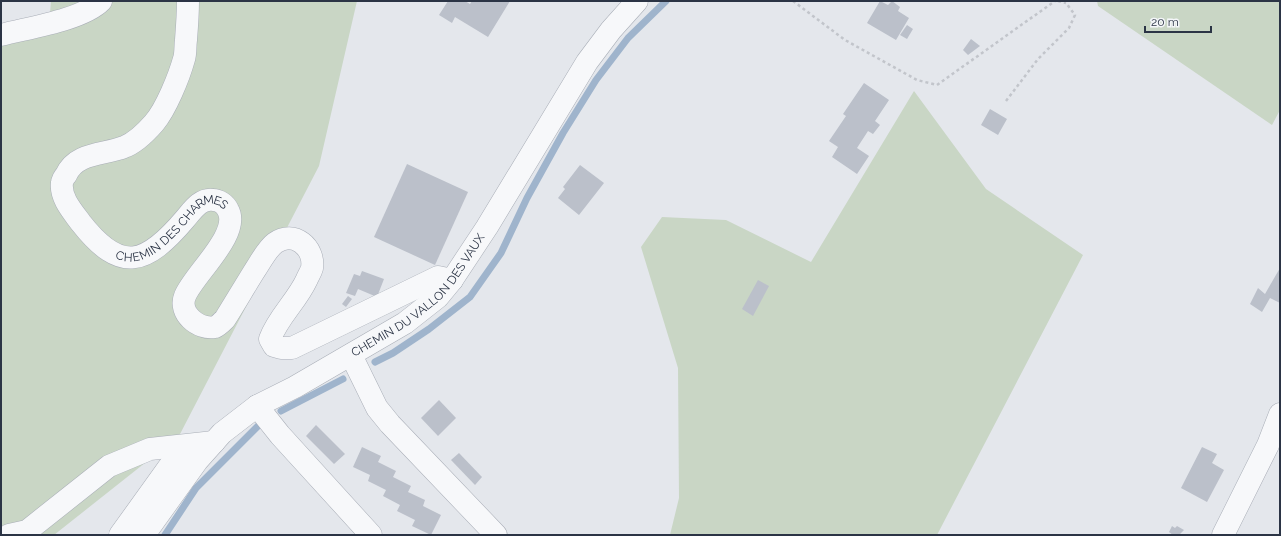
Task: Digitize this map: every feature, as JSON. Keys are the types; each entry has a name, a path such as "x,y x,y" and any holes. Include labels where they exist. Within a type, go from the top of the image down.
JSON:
{"street":[{"path":"1,35 77,16 101,1"},
{"name":"CHEMIN DES CHARMES","path":"188,1 184,58 168,99 155,122 126,147 110,152 94,154 77,160 68,169 62,183 63,197 88,232 104,248 118,257 136,258 160,246 198,204 212,199 225,204 231,215 229,227 223,241 185,296 184,308 188,316 197,325 207,327 216,327 225,319 264,256 275,243 286,237 297,239 306,246 312,257 311,269 304,286 274,328 270,339 274,346 281,348 292,348 438,277 452,280"},
{"name":"CHEMIN DU VALLON DES VAUX","path":"144,535 197,461 222,433 257,406 295,387 405,324 438,296 452,280 486,227 587,62 610,30 636,1"},
{"path":"351,355 377,408 390,424 496,535"},
{"path":"257,406 280,435 371,535"},
{"path":"1223,535 1268,445 1280,414"},
{"path":"8,535 27,531 109,466 150,449 214,442"},
{"path":"120,535 184,446"}],"path":[{"path":"794,1 845,40 917,80 937,85 1056,1 1067,2 1075,15 1069,28 1038,59 1006,101"}],"green space":[{"path":"51,1 357,1 319,166 179,436 54,535 1,535 1,40 49,26"},
{"path":"1097,1 1280,1 1280,110 1272,125 1098,6"},
{"path":"914,91 986,189 1083,255 937,535 670,535 679,498 678,368 641,247 662,217 726,220 811,262"}],"building":[{"path":"448,1 465,1 470,4 472,1 510,1 488,37 455,17 452,23 439,15"},
{"path":"880,1 888,5 892,1 900,7 898,11 909,18 896,40 867,23"},
{"path":"907,25 913,29 907,39 900,35"},
{"path":"971,39 980,46 968,55 963,50"},
{"path":"864,83 889,100 875,121 880,125 873,134 868,131 857,148 869,156 857,174 832,157 838,147 829,141 846,116 843,114"},
{"path":"990,109 1007,119 998,135 981,125"},
{"path":"407,164 468,192 435,265 374,237"},
{"path":"580,165 604,183 579,215 558,198 565,189 563,187"},
{"path":"1280,268 1280,303 1270,298 1262,312 1250,304 1258,288 1265,294"},
{"path":"362,271 384,279 377,297 358,289 355,296 346,293 354,274 360,276"},
{"path":"758,280 769,286 753,316 742,309"},
{"path":"348,296 352,299 346,307 342,304"},
{"path":"439,400 456,418 438,436 421,418"},
{"path":"316,425 345,454 334,464 306,436"},
{"path":"362,447 381,456 378,462 396,471 393,477 411,486 408,492 425,500 423,506 441,515 431,535 412,526 415,520 397,511 400,505 383,496 386,490 368,481 370,475 353,467"},
{"path":"1202,447 1217,454 1212,463 1224,470 1207,502 1181,488"},
{"path":"459,453 482,477 475,485 451,460"},
{"path":"1172,526 1175,528 1177,526 1184,530 1179,535 1173,535 1169,532"}],"waterway":[{"path":"375,362 393,353 429,329 470,297 501,253 527,198 563,133 596,80 628,38 666,1"},
{"path":"281,411 343,379"},
{"path":"165,535 196,488 259,425"}]}
